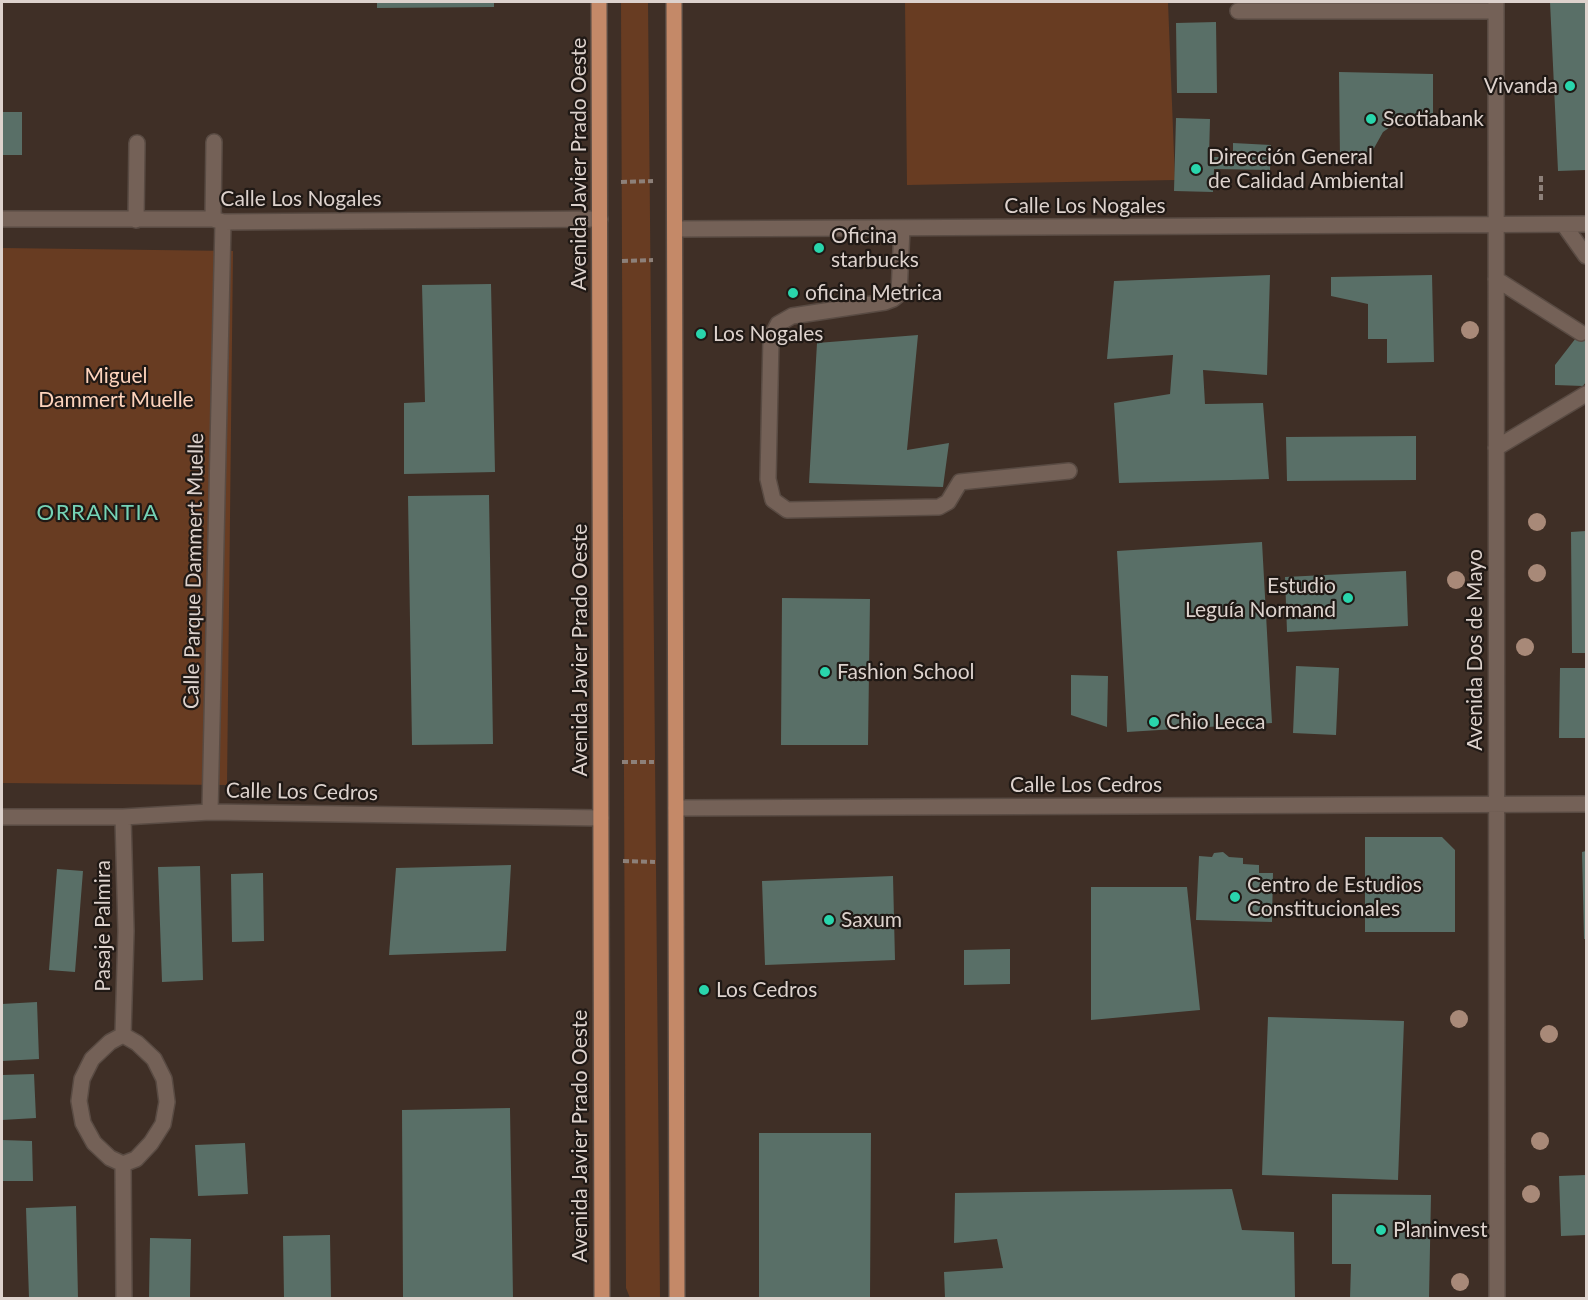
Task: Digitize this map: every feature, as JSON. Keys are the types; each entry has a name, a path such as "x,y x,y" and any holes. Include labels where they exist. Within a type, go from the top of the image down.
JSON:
{"main road":[{"name":"Avenida Javier Prado Oeste","path":"599,2 602,1299"},
{"path":"674,2 677,1299"}],"street":[{"path":"1238,11 1496,6"},
{"name":"Avenida Dos de Mayo","path":"1496,6 1497,1299"},
{"name":"Calle Parque Dammert Muelle","path":"210,812 218,221 214,142"},
{"path":"136,220 137,143"},
{"name":"Calle Los Nogales","path":"2,219 218,221 600,219"},
{"name":"Calle Los Nogales","path":"675,229 1587,224"},
{"path":"1564,225 1587,256"},
{"path":"902,228 899,294 885,303 792,316 778,324 771,338 768,479 773,500 787,510 939,507 948,502 960,482 1069,471"},
{"path":"1496,279 1581,333"},
{"path":"1496,448 1587,394"},
{"name":"Calle Los Cedros","path":"676,808 1587,804"},
{"name":"Calle Los Cedros","path":"2,817 123,817 210,812 601,818"},
{"name":"Pasaje Palmira","path":"123,817 126,931 123,1035"},
{"path":"123,1035 137,1043 154,1059 164,1079 167,1101 163,1124 152,1143 136,1159 123,1164 110,1158 94,1143 83,1123 79,1101 82,1079 93,1059 110,1042 123,1035"},
{"path":"123,1164 124,1299"}],"path":[{"path":"1541,173 1541,200"},
{"path":"600,183 675,181"},
{"path":"600,261 675,259"},
{"path":"601,762 676,762"},
{"path":"601,861 676,862"}],"green space":[{"path":"621,2 648,2 660,1298 630,1298 626,1288"},
{"path":"905,2 1168,2 1175,180 907,185"},
{"name":"Miguel Dammert Muelle","path":"2,248 233,251 227,785 2,783"}],"building":[{"path":"377,2 494,2 494,7 377,8"},
{"name":"Vivanda","path":"1550,2 1586,2 1586,170 1558,171"},
{"path":"1216,22 1217,93 1177,93 1176,23"},
{"name":"Scotiabank","path":"1339,72 1433,74 1433,114 1409,116 1383,132 1368,159 1340,161"},
{"path":"2,112 22,112 22,155 2,155"},
{"path":"1176,118 1210,119 1209,157 1233,157 1233,143 1271,145 1270,170 1214,169 1213,192 1174,191"},
{"path":"1270,275 1267,375 1203,370 1205,404 1263,403 1269,479 1119,483 1114,403 1170,394 1173,355 1107,359 1114,281"},
{"path":"1432,275 1434,362 1387,363 1387,339 1368,339 1368,304 1331,296 1331,277"},
{"path":"491,284 495,472 404,474 404,403 425,402 422,285"},
{"path":"1586,325 1586,382 1583,386 1555,385 1555,365"},
{"path":"918,335 907,450 949,443 943,487 809,483 817,343"},
{"path":"1416,436 1416,480 1287,481 1286,437"},
{"path":"489,495 493,744 412,745 408,496"},
{"path":"1586,531 1586,653 1572,653 1571,532"},
{"path":"1262,542 1272,723 1127,732 1117,551"},
{"path":"1406,571 1408,626 1287,632 1285,577"},
{"name":"Fashion School","path":"782,598 870,599 868,745 781,745"},
{"path":"1296,666 1339,668 1336,735 1293,733"},
{"path":"1560,668 1586,668 1586,738 1559,738"},
{"path":"1071,675 1108,676 1107,727 1071,715"},
{"path":"1365,837 1442,837 1455,850 1455,932 1365,932"},
{"path":"1586,851 1586,939 1584,939 1582,852"},
{"name":"Centro de Estudios Constitucionales","path":"1223,852 1229,857 1243,858 1243,864 1259,865 1259,873 1273,873 1272,922 1196,920 1199,856 1212,857 1214,853"},
{"path":"511,865 506,951 389,955 396,868"},
{"path":"200,866 203,980 162,982 158,867"},
{"path":"57,869 83,871 75,972 49,970"},
{"path":"263,873 264,941 232,942 231,874"},
{"name":"Saxum","path":"893,876 895,960 765,965 762,881"},
{"path":"1091,887 1187,887 1200,1010 1091,1020"},
{"path":"1010,949 1010,984 964,985 964,950"},
{"path":"37,1002 39,1059 2,1061 2,1004"},
{"path":"1268,1017 1404,1021 1398,1180 1262,1175"},
{"path":"34,1074 36,1118 2,1120 2,1075"},
{"path":"510,1108 513,1298 403,1298 402,1110"},
{"path":"759,1133 871,1133 870,1298 759,1298"},
{"path":"2,1140 32,1141 33,1181 2,1181"},
{"path":"245,1143 248,1194 198,1196 195,1145"},
{"path":"1586,1175 1586,1235 1561,1236 1559,1176"},
{"path":"1232,1189 1242,1230 1294,1232 1295,1298 945,1298 944,1272 1003,1268 997,1239 954,1243 955,1193"},
{"name":"Planinvest","path":"1332,1194 1431,1195 1429,1298 1350,1298 1351,1264 1332,1264"},
{"path":"76,1206 78,1298 29,1298 26,1208"},
{"path":"330,1235 331,1298 284,1298 283,1236"},
{"path":"150,1238 191,1239 190,1298 149,1298"}],"place":[{"name":"Vivanda","path":"1570,86"},
{"name":"Scotiabank","path":"1371,119"},
{"name":"Dirección General de Calidad Ambiental","path":"1196,169"},
{"name":"Oficina starbucks","path":"819,248"},
{"name":"oficina Metrica","path":"793,293"},
{"name":"Los Nogales","path":"701,334"},
{"name":"Estudio Leguía Normand","path":"1348,598"},
{"name":"Fashion School","path":"825,672"},
{"name":"Chio Lecca","path":"1154,722"},
{"name":"Centro de Estudios Constitucionales","path":"1235,897"},
{"name":"Saxum","path":"829,920"},
{"name":"Los Cedros","path":"704,990"},
{"name":"Planinvest","path":"1381,1230"}],"district":[{"name":"ORRANTIA","path":"98,513"}]}
